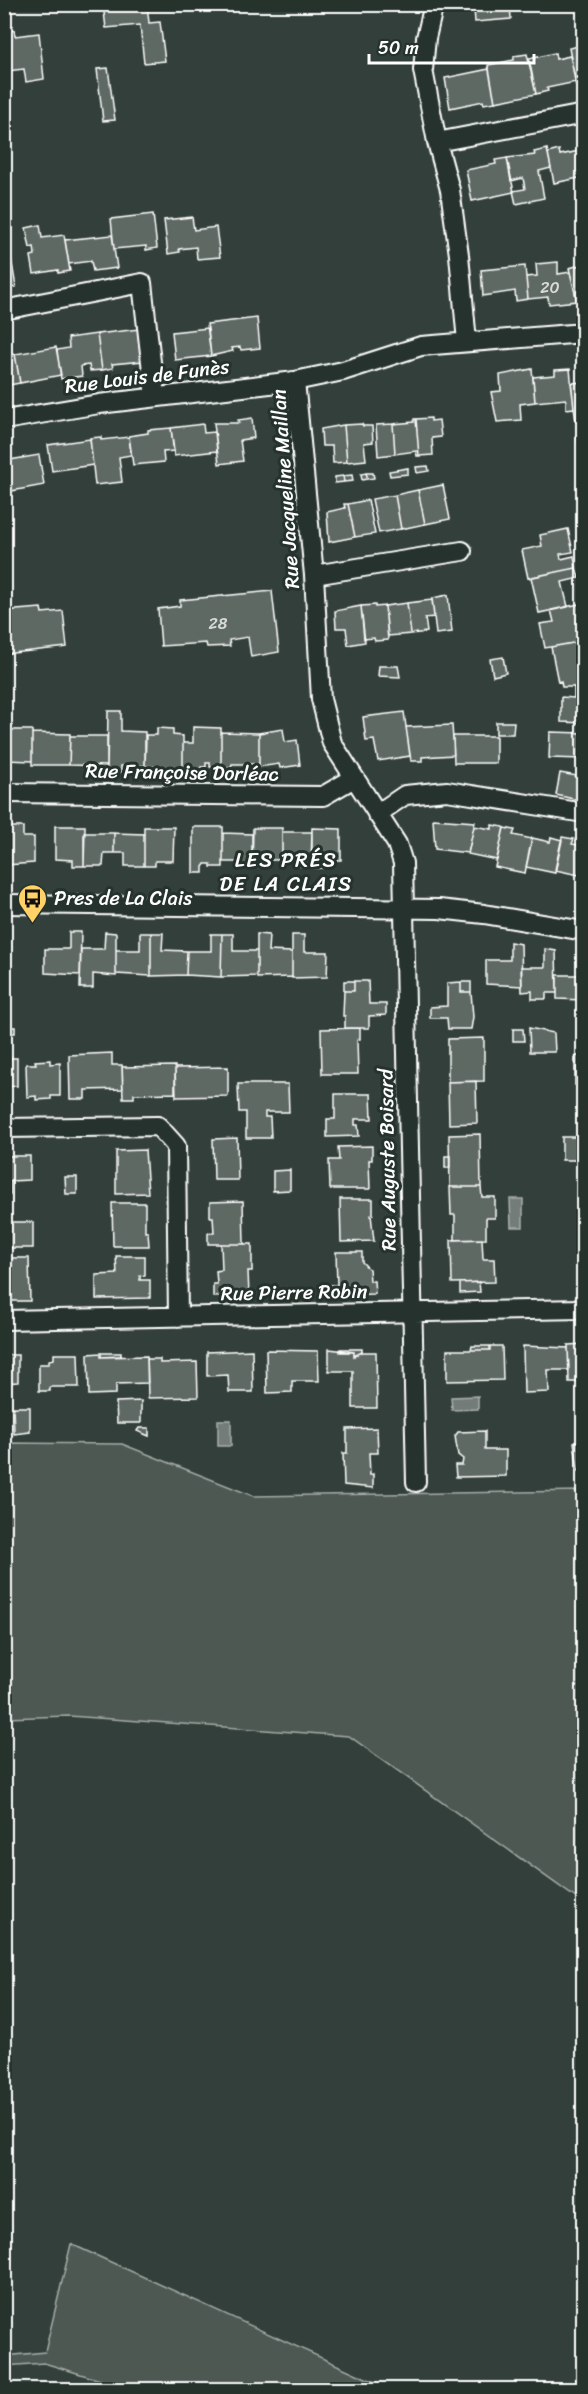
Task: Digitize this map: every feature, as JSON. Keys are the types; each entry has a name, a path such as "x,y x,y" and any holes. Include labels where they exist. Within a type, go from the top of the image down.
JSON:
{"street":[{"path":"434,4 426,38 423,70 436,142 455,217 467,342"},
{"path":"436,142 584,114"},
{"path":"4,310 142,283 155,397"},
{"name":"Rue Jacqueline Maillan","path":"404,909 403,863 397,844 332,742 321,699 314,575 295,381 343,371 421,346 584,333"},
{"name":"Rue Louis de Funès","path":"4,420 155,397 295,381"},
{"path":"314,575 462,551"},
{"name":"Rue Françoise Dorléac","path":"4,793 322,796 354,778"},
{"path":"377,814 405,795 447,791 584,813"},
{"path":"4,904 439,909 484,914 584,931"},
{"name":"Rue Auguste Boisard","path":"404,909 416,1482"},
{"path":"4,1128 158,1125 176,1146 178,1317"},
{"name":"Rue Pierre Robin","path":"4,1320 584,1310"}],"shaded area":[{"path":"510,1199 523,1199 523,1227 511,1227"},
{"path":"478,1396 478,1409 452,1410 451,1397"},
{"path":"218,1420 231,1420 231,1446 218,1446"},
{"path":"4,1443 122,1444 253,1496 583,1491 583,1903 349,1736 69,1716 5,1718"},
{"path":"71,2244 390,2389 130,2389 44,2363 5,2366 5,2356 45,2352"},
{"path":"583,2323 583,2389 575,2389"}],"building":[{"path":"103,4 147,4 149,23 160,22 165,61 144,63 140,25 106,28"},
{"path":"469,4 510,4 511,19 475,22 474,9 478,9 466,7"},
{"path":"14,30 15,36 39,33 44,79 26,82 24,69 7,71 4,31"},
{"path":"584,45 584,84 576,86 569,48"},
{"path":"555,53 556,59 570,56 576,82 547,88 548,91 536,94 529,59"},
{"path":"527,54 536,94 495,102 488,65 514,60 514,56"},
{"path":"108,68 115,120 103,121 97,69"},
{"path":"489,69 495,102 484,104 483,101 450,108 445,78"},
{"path":"547,149 551,168 539,171 544,198 516,204 513,191 525,189 523,178 511,181 507,158 535,155 534,152"},
{"path":"559,150 560,155 584,150 584,177 554,183 548,153"},
{"path":"507,158 514,192 472,201 466,170 496,164 495,160"},
{"path":"153,214 157,248 146,250 146,246 114,249 111,219"},
{"path":"192,217 194,230 216,227 220,257 197,259 196,247 179,249 180,252 168,254 164,220"},
{"path":"40,225 42,238 64,235 70,271 58,273 58,270 34,274 31,256 35,255 34,247 30,248 26,228"},
{"path":"112,235 117,268 93,271 91,261 69,264 65,240"},
{"path":"4,240 8,240 16,287 4,289"},
{"path":"558,262 558,274 570,272 577,301 549,304 548,297 528,299 526,277 537,276 536,264"},
{"path":"584,264 584,295 576,297 569,268"},
{"path":"525,266 528,299 516,301 515,291 483,296 481,270"},
{"path":"257,318 260,348 241,350 240,347 232,348 233,351 211,356 207,324"},
{"path":"208,328 211,356 175,360 172,332"},
{"path":"139,329 143,361 112,364 113,368 102,370 97,334"},
{"path":"97,334 102,370 90,371 89,365 81,366 82,376 61,379 57,350 69,348 68,338"},
{"path":"56,347 61,375 20,383 15,354"},
{"path":"15,354 20,383 4,386 4,356"},
{"path":"532,369 535,402 520,404 521,420 497,422 491,392 501,391 500,375"},
{"path":"570,369 574,408 566,409 566,399 535,402 533,377 555,375 555,370"},
{"path":"584,382 584,421 576,422 571,383"},
{"path":"252,418 254,438 240,440 243,461 219,464 214,423 239,423 238,420"},
{"path":"431,418 431,421 439,420 441,437 432,438 433,455 419,456 416,419"},
{"path":"416,419 419,456 416,451 395,454 393,424 414,422"},
{"path":"203,424 204,433 215,432 217,451 174,456 171,428"},
{"path":"393,424 395,454 378,456 376,425"},
{"path":"344,425 372,426 373,442 364,443 366,460 347,462"},
{"path":"344,425 347,462 333,463 332,446 322,446 321,429"},
{"path":"171,428 174,451 163,452 164,462 133,465 129,436 148,433 148,430"},
{"path":"584,434 584,444 578,444 577,435"},
{"path":"101,437 101,440 129,437 131,455 119,457 122,482 95,485 90,438"},
{"path":"90,439 93,465 52,471 48,445"},
{"path":"39,455 44,485 6,492 4,461"},
{"path":"428,466 429,471 417,473 416,467"},
{"path":"408,468 408,474 390,476 389,471"},
{"path":"366,473 373,473 374,478 368,479"},
{"path":"366,473 368,479 362,480 361,474"},
{"path":"352,475 353,481 344,482 343,476"},
{"path":"343,476 344,482 335,483 335,477"},
{"path":"443,485 450,519 425,524 418,490"},
{"path":"418,490 425,524 401,529 395,495"},
{"path":"395,495 401,529 379,533 372,499"},
{"path":"368,500 375,534 355,537 348,504"},
{"path":"344,504 348,504 355,537 329,542 327,512 345,508"},
{"path":"568,529 573,552 560,554 561,559 574,556 576,568 528,578 522,550 542,546 540,535"},
{"path":"576,568 579,578 562,582 568,607 539,613 531,577"},
{"path":"272,591 279,652 251,657 248,637 229,640 230,646 207,647 206,643 161,646 158,609 180,606 180,600"},
{"path":"448,595 452,632 436,634 432,598"},
{"path":"432,600 434,617 425,618 427,632 411,634 407,603"},
{"path":"407,603 411,634 388,636 385,606"},
{"path":"584,603 584,619 580,620 584,641 545,648 540,624 554,622 551,610"},
{"path":"375,605 375,607 385,606 388,640 364,639 361,606"},
{"path":"361,606 365,642 348,645 346,628 336,628 335,611"},
{"path":"41,608 42,613 63,611 67,647 4,654 4,611"},
{"path":"584,641 584,687 562,687 561,681 558,682 551,647"},
{"path":"503,657 506,673 493,676 490,659"},
{"path":"379,666 398,666 400,677 378,676"},
{"path":"574,687 584,687 584,723 561,722 561,697 574,698"},
{"path":"108,711 121,711 121,731 145,732 145,766 121,766 121,772 107,772"},
{"path":"404,712 410,756 378,761 374,740 366,741 363,717"},
{"path":"496,722 514,722 513,734 496,734"},
{"path":"452,725 454,755 422,757 422,761 411,761 406,727"},
{"path":"193,727 221,728 221,767 210,767 210,763 206,763 206,767 201,767 201,778 183,778 183,743 193,743"},
{"path":"157,728 173,729 173,735 183,736 183,769 145,766 146,735 157,735"},
{"path":"283,729 285,742 297,740 300,765 280,768 279,764 259,767 259,733"},
{"path":"4,730 32,730 32,761 5,760 4,765"},
{"path":"221,732 259,733 259,764 232,764 231,767 221,767"},
{"path":"550,732 584,733 584,759 549,758"},
{"path":"32,733 70,734 69,765 32,765"},
{"path":"70,736 107,736 107,766 69,765"},
{"path":"453,736 496,736 496,763 454,763"},
{"path":"560,773 583,777 578,800 556,795"},
{"path":"433,819 475,822 468,853 435,849"},
{"path":"492,825 504,827 497,860 468,854 474,826 492,829"},
{"path":"4,826 6,827 5,861 4,861"},
{"path":"55,826 85,826 84,866 73,866 73,860 55,859"},
{"path":"6,827 23,827 23,837 34,837 34,863 6,865"},
{"path":"144,827 174,827 173,861 155,861 155,866 144,866"},
{"path":"193,827 223,827 223,867 211,867 211,864 205,864 203,873 193,873"},
{"path":"253,828 282,828 282,860 263,860 263,867 252,867"},
{"path":"312,828 341,829 341,860 323,860 323,868 311,868"},
{"path":"504,828 515,830 513,835 532,839 525,873 495,867"},
{"path":"282,832 312,832 312,866 300,866 300,861 282,861"},
{"path":"84,833 114,833 114,853 104,853 103,866 84,866"},
{"path":"114,833 144,834 144,866 125,866 125,853 114,853"},
{"path":"223,833 252,834 252,867 241,867 241,862 223,862"},
{"path":"551,837 562,840 555,873 526,867 532,838 550,842"},
{"path":"562,837 574,839 572,844 584,846 584,876 555,870"},
{"path":"69,932 81,932 80,975 45,973 45,949 69,949"},
{"path":"105,932 116,933 116,976 93,974 93,988 80,988 81,949 104,949"},
{"path":"140,933 151,933 151,976 116,974 116,950 140,950"},
{"path":"151,933 163,933 162,950 187,951 186,975 151,976"},
{"path":"211,934 222,934 221,977 186,975 187,951 211,951"},
{"path":"222,934 233,934 233,951 257,951 257,976 221,977"},
{"path":"257,934 269,935 268,951 292,952 292,977 257,978"},
{"path":"292,935 304,935 304,952 328,952 327,977 292,978"},
{"path":"510,942 521,944 522,986 486,984 486,960 510,960"},
{"path":"545,949 556,951 557,993 546,993 546,999 532,999 532,991 522,992 521,967 545,967"},
{"path":"580,956 584,957 584,1000 557,999 557,975 581,975"},
{"path":"344,981 354,981 354,991 344,991"},
{"path":"354,981 368,981 369,1004 386,1004 386,1015 369,1016 369,1028 345,1028 344,991 354,991"},
{"path":"461,982 461,992 471,992 473,1017 471,1029 448,1029 447,1018 430,1018 430,1007 447,1006 447,983"},
{"path":"461,982 471,982 471,992 461,992"},
{"path":"8,1027 15,1027 15,1033 8,1033"},
{"path":"360,1028 360,1039 357,1040 358,1074 322,1074 321,1029"},
{"path":"529,1028 554,1033 555,1052 530,1052"},
{"path":"513,1029 523,1029 524,1041 513,1041"},
{"path":"484,1038 484,1081 448,1082 448,1039"},
{"path":"112,1053 112,1065 122,1065 123,1089 85,1090 85,1099 70,1099 69,1055"},
{"path":"575,1056 584,1056 584,1092 583,1085 575,1085"},
{"path":"4,1058 17,1058 17,1086 4,1087"},
{"path":"50,1060 50,1064 60,1063 60,1096 36,1100 36,1096 27,1097 26,1064"},
{"path":"175,1066 175,1093 134,1094 134,1098 123,1098 122,1067"},
{"path":"228,1067 228,1096 176,1097 175,1068"},
{"path":"476,1081 477,1123 449,1124 448,1082"},
{"path":"238,1084 288,1084 289,1112 265,1112 265,1117 270,1117 271,1138 246,1138 246,1112 239,1112"},
{"path":"335,1094 371,1094 372,1119 355,1119 359,1136 327,1137 327,1119 335,1119"},
{"path":"580,1099 584,1099 584,1113 580,1113"},
{"path":"480,1134 481,1187 450,1187 449,1135"},
{"path":"562,1137 584,1137 584,1160 562,1160"},
{"path":"237,1138 238,1180 214,1180 213,1139"},
{"path":"372,1146 372,1160 369,1160 370,1189 330,1189 329,1160 339,1160 338,1147"},
{"path":"145,1150 148,1193 116,1194 116,1151"},
{"path":"4,1156 30,1156 30,1180 10,1181 10,1195 4,1195"},
{"path":"445,1156 450,1156 450,1168 445,1168"},
{"path":"290,1170 290,1190 273,1191 273,1171"},
{"path":"65,1177 77,1177 77,1194 66,1194"},
{"path":"582,1182 584,1182 584,1231 583,1231"},
{"path":"450,1187 481,1187 482,1197 495,1197 495,1218 486,1218 486,1239 455,1240 455,1215 451,1215"},
{"path":"340,1199 373,1199 373,1214 371,1215 374,1241 341,1242"},
{"path":"243,1201 244,1244 208,1244 208,1233 214,1233 213,1217 210,1217 210,1202"},
{"path":"112,1203 145,1203 145,1232 148,1232 149,1246 113,1246"},
{"path":"4,1212 9,1212 9,1222 33,1222 33,1248 4,1248"},
{"path":"577,1231 584,1231 584,1280 578,1280"},
{"path":"482,1239 483,1259 494,1259 495,1282 452,1283 451,1240"},
{"path":"221,1244 252,1244 252,1271 248,1271 249,1296 213,1297 213,1284 217,1284 216,1271 222,1270"},
{"path":"336,1252 362,1252 362,1262 369,1269 370,1281 374,1281 375,1294 326,1295 326,1285 337,1285"},
{"path":"116,1256 145,1256 145,1275 140,1276 140,1280 150,1280 150,1298 96,1299 96,1275 117,1274"},
{"path":"4,1258 29,1258 30,1301 4,1301 4,1290 7,1290 7,1284 4,1284"},
{"path":"479,1282 480,1292 460,1293 460,1283"},
{"path":"584,1344 584,1382 569,1382 568,1345"},
{"path":"472,1346 490,1346 490,1350 471,1350"},
{"path":"490,1346 502,1346 503,1380 447,1381 447,1350 490,1350"},
{"path":"523,1346 568,1348 569,1370 548,1370 549,1392 524,1393"},
{"path":"329,1349 354,1352 354,1356 362,1352 376,1352 377,1408 353,1408 353,1371 329,1371"},
{"path":"340,1349 362,1349 362,1352 354,1356 354,1352 340,1352"},
{"path":"252,1350 253,1392 229,1392 228,1375 207,1376 207,1352"},
{"path":"266,1350 318,1351 319,1381 292,1381 292,1392 267,1393"},
{"path":"101,1353 121,1353 121,1356 101,1357"},
{"path":"101,1353 101,1357 147,1356 148,1383 116,1384 116,1394 89,1395 88,1354"},
{"path":"54,1354 78,1354 79,1387 50,1387 50,1391 39,1391 39,1364 49,1364 49,1360 54,1359"},
{"path":"4,1355 18,1355 18,1382 4,1383"},
{"path":"147,1359 160,1359 160,1363 197,1362 198,1397 148,1398"},
{"path":"141,1401 141,1423 117,1423 116,1402"},
{"path":"13,1407 30,1407 30,1432 14,1434"},
{"path":"139,1428 149,1428 149,1436 137,1431"},
{"path":"377,1428 378,1453 369,1453 373,1488 344,1485 343,1453 347,1453 347,1429"},
{"path":"485,1431 485,1450 506,1450 506,1476 456,1477 455,1465 462,1465 463,1459 458,1455 455,1436 458,1432"},
{"path":"584,1441 584,1471 578,1471 574,1442"}],"place":[{"name":"Pres de La Clais","path":"33,924"}],"district":[{"name":"LES PRÉS DE LA CLAIS","path":"286,872"}]}
